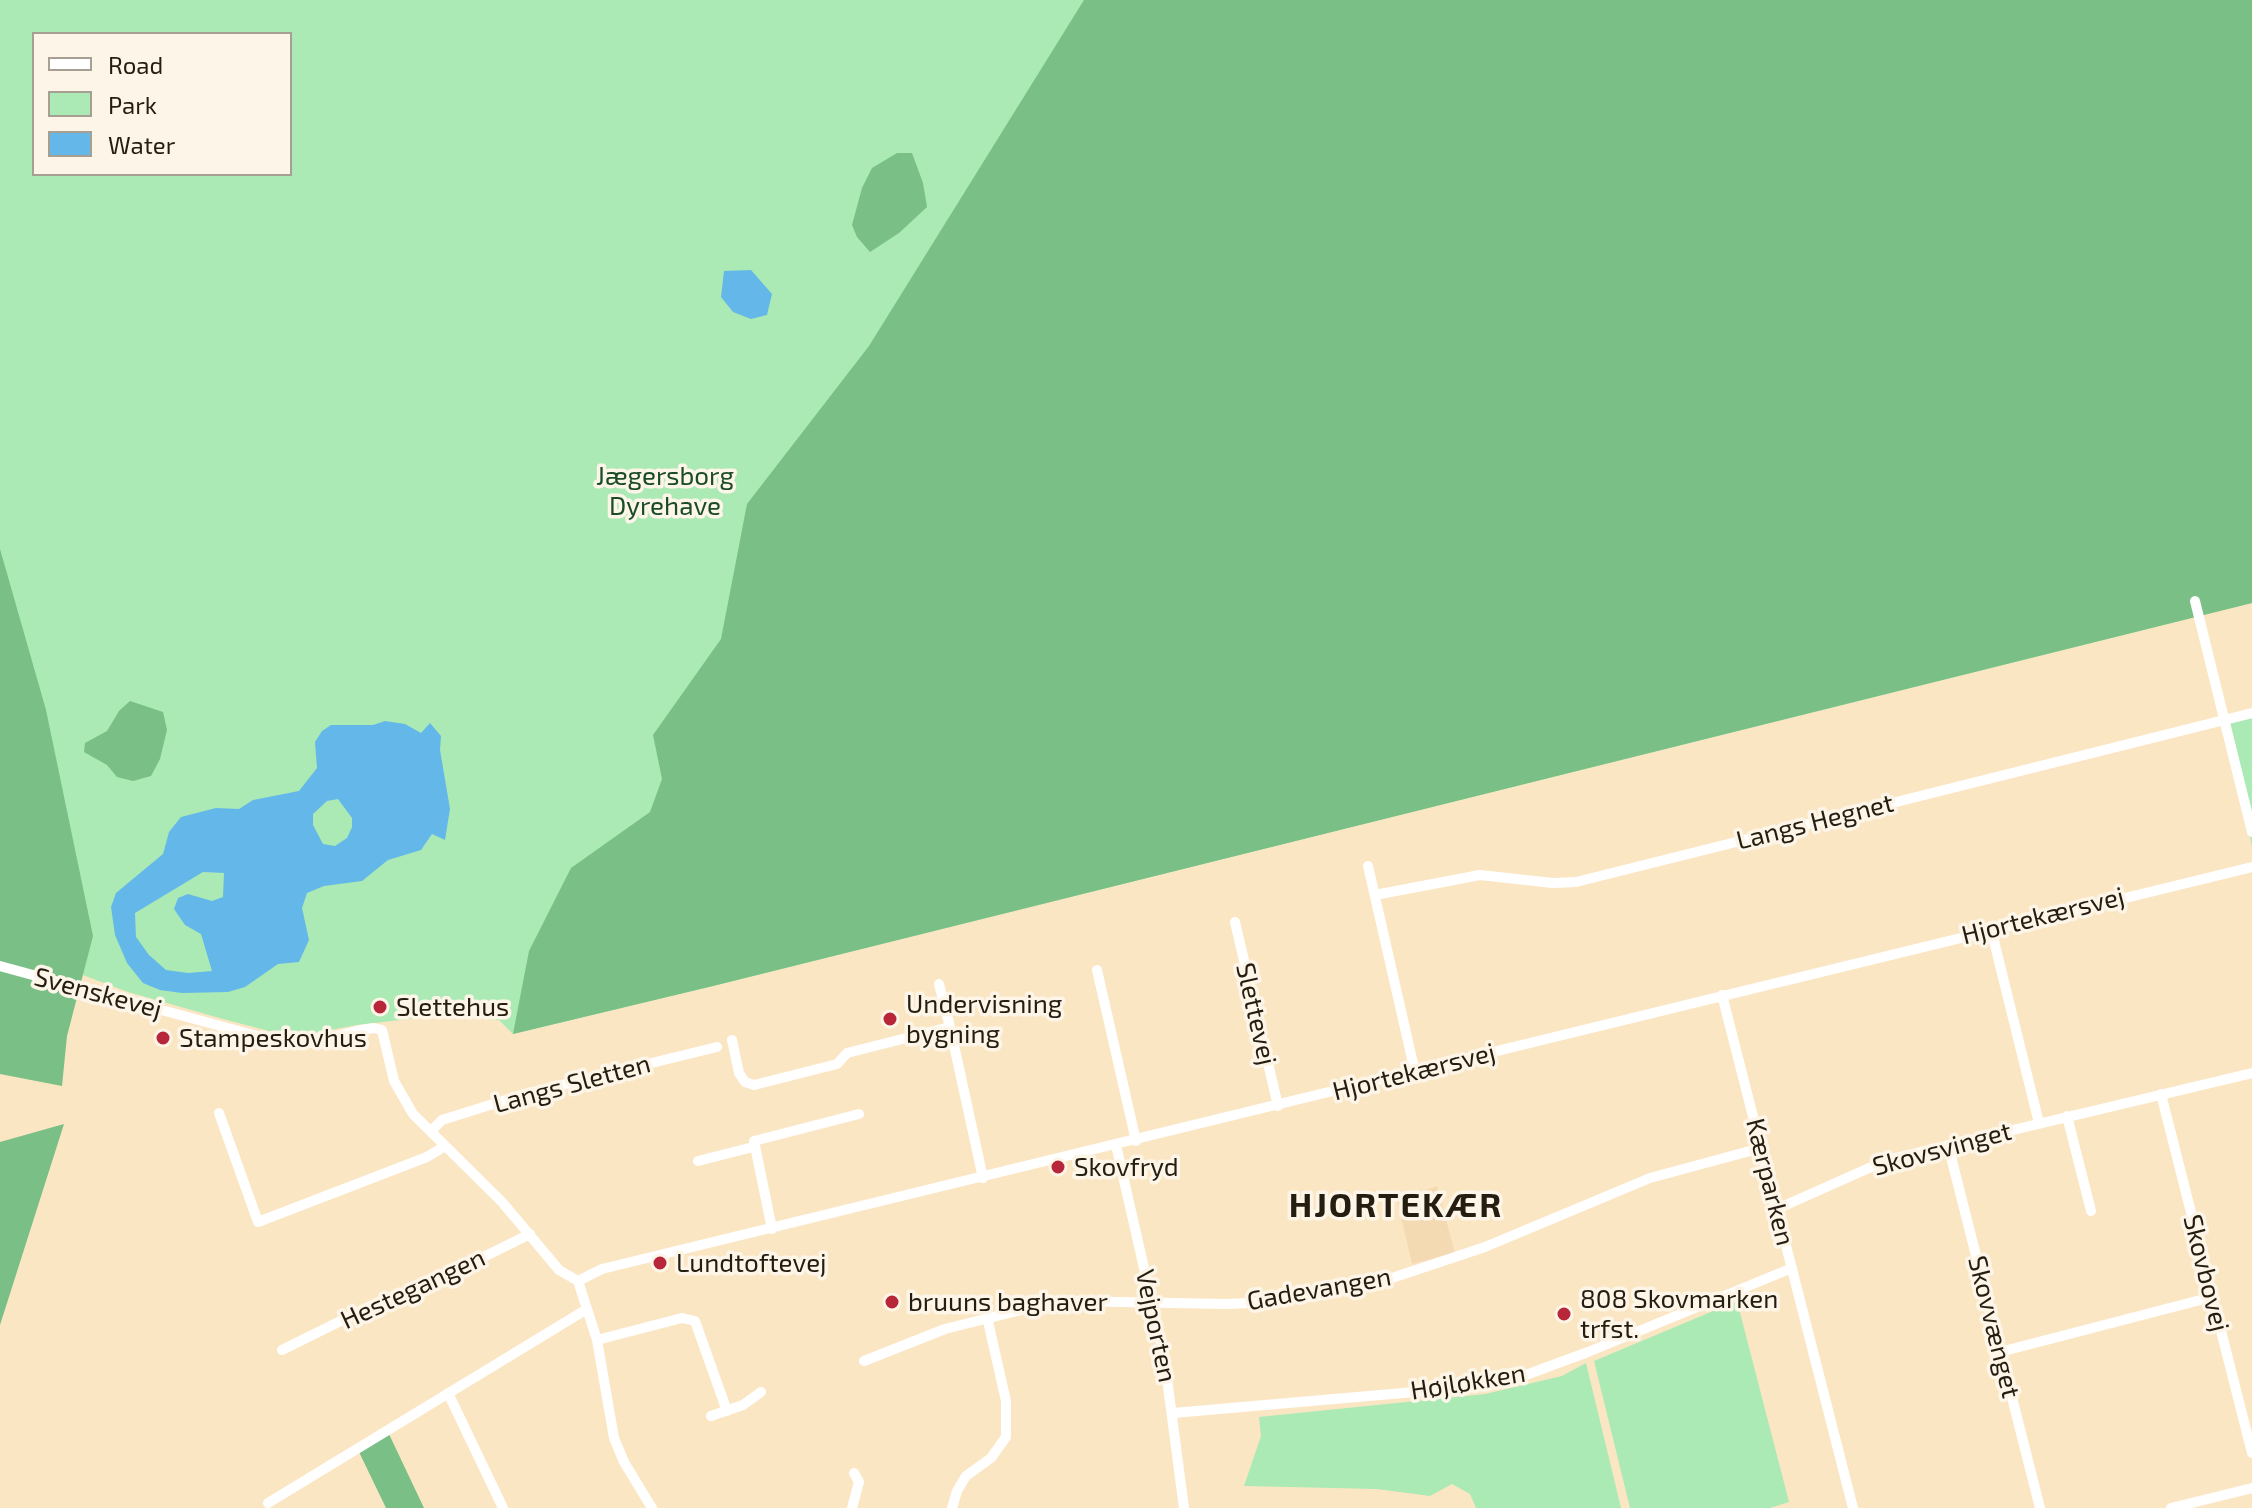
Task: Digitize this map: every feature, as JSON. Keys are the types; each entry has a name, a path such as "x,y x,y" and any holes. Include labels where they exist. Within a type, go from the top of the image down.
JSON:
{"street":[{"path":"2195,601 2252,832"},
{"name":"Langs Hegnet","path":"1375,895 1480,875 1553,883 1576,882 2252,713"},
{"path":"1368,866 1415,1072"},
{"name":"Hjortekærsvej","path":"578,1281 602,1269 2252,867"},
{"name":"Slettevej","path":"1235,922 1278,1106"},
{"path":"1991,929 2039,1123"},
{"name":"Svenskevej","path":"0,966 283,1043 309,1043 374,1028 382,1030 387,1059 402,1098 431,1131"},
{"path":"1097,970 1136,1141"},
{"path":"939,984 983,1178"},
{"name":"Kærparken","path":"1722,995 1853,1508"},
{"path":"732,1040 739,1073 745,1082 754,1085 837,1064 847,1053 950,1027"},
{"name":"Langs Sletten","path":"431,1131 442,1120 525,1094 717,1047"},
{"name":"Skovsvinget","path":"1777,1209 1875,1164 2252,1073"},
{"name":"Skovbovej","path":"2161,1094 2252,1453"},
{"path":"219,1113 258,1222 427,1157 445,1146"},
{"path":"772,1229 754,1141 859,1114"},
{"path":"2067,1116 2091,1211"},
{"path":"431,1131 530,1234 559,1270 578,1281 597,1340 614,1438 624,1462 652,1508"},
{"name":"Vejporten","path":"1116,1145 1173,1413 1184,1508"},
{"name":"Skovvænget","path":"1948,1145 2040,1508"},
{"path":"698,1161 753,1147"},
{"name":"Gadevangen","path":"864,1361 945,1329 1067,1301 1272,1302 1383,1281 1485,1247 1650,1178 1761,1148"},
{"name":"Hestegangen","path":"282,1350 298,1349 387,1298 425,1286 530,1234"},
{"name":"Højløkken","path":"1173,1413 1472,1387 1515,1379 1792,1268"},
{"path":"2000,1352 2212,1297"},
{"path":"268,1503 587,1309"},
{"path":"952,1508 966,1476 991,1458 1006,1437 1006,1401 987,1317"},
{"path":"597,1340 682,1318 695,1321 727,1411"},
{"path":"711,1416 743,1405 761,1392"},
{"path":"448,1393 503,1508"},
{"path":"852,1508 859,1482 854,1473"},
{"path":"2171,1508 2252,1488"}],"shaded area":[{"path":"1437,1186 1455,1253 1412,1264 1397,1200"}],"green space":[{"name":"Jægersborg Dyrehave","path":"0,0 2252,0 2252,603 513,1034 499,1020 443,1015 357,1025 292,1037 128,992 0,944"},
{"name":"Jægersborg Dyrehave","path":"1084,0 2252,0 2252,603 513,1034 529,951 571,868 650,812 662,779 653,735 721,639 747,504 869,346"},
{"path":"897,153 912,153 923,183 927,207 899,233 870,252 857,237 852,225 862,188 872,168"},
{"path":"0,549 46,710 93,936 67,1036 62,1086 0,1074"},
{"path":"130,701 163,712 167,730 160,759 151,776 133,781 117,777 107,765 84,752 85,743 107,731 119,711"},
{"path":"2252,717 2252,847 2230,723"},
{"path":"64,1124 0,1325 0,1142"},
{"path":"1737,1301 1789,1502 1770,1508 1630,1508 1594,1361"},
{"path":"1586,1363 1621,1508 1476,1508 1470,1494 1452,1484 1430,1496 1377,1489 1244,1486 1261,1436 1259,1417 1485,1394 1562,1376"},
{"path":"388,1432 424,1508 386,1508 359,1452"}],"water":[{"path":"751,270 772,294 767,315 751,319 733,312 721,297 724,271"},
{"path":"385,721 405,724 421,733 430,723 441,736 440,750 450,809 445,840 432,834 421,850 388,860 362,881 324,886 307,893 302,908 309,940 299,962 278,964 245,987 228,992 182,993 160,990 143,983 127,963 115,935 111,907 116,893 163,854 169,832 181,817 216,808 239,809 253,800 299,791 317,768 315,742 322,731 331,725 373,725","holes":["338,799 352,818 352,827 347,838 335,846 323,844 313,825 313,814 327,801","203,872 224,873 223,897 212,901 188,894 178,898 174,909 185,925 201,934 212,971 188,973 166,970 149,955 136,937 135,913"]}],"place":[{"name":"Slettehus","path":"380,1007"},
{"name":"Undervisning bygning","path":"890,1019"},
{"name":"Stampeskovhus","path":"163,1038"},
{"name":"Skovfryd","path":"1058,1167"},
{"name":"Lundtoftevej","path":"660,1263"},
{"name":"bruuns baghaver","path":"892,1302"},
{"name":"808 Skovmarken trfst.","path":"1564,1314"}],"district":[{"name":"HJORTEKÆR","path":"1396,1206"}]}
